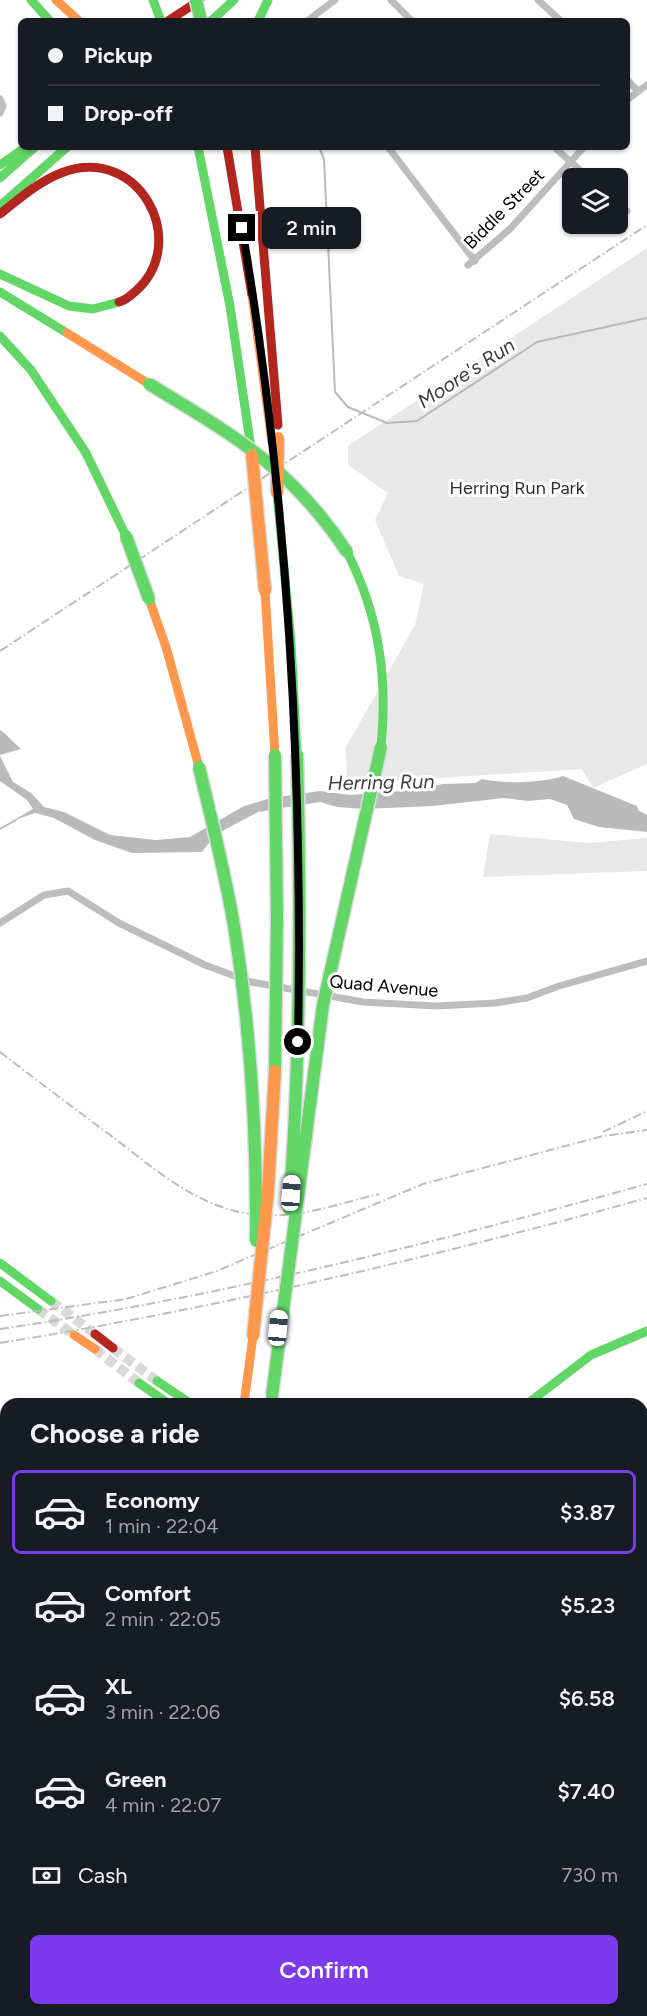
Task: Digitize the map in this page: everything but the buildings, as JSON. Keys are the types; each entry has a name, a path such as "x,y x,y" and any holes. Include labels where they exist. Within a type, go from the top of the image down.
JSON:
{"main road":[{"path":"32,0 47,18"},
{"path":"56,0 76,18"},
{"path":"173,18 200,0"},
{"path":"183,18 200,0"},
{"path":"200,0 201,18"},
{"path":"214,18 234,0"},
{"path":"259,18 268,0"},
{"path":"158,2 166,18"},
{"path":"158,2 161,18"},
{"path":"0,165 22,150"},
{"path":"0,178 32,150"},
{"path":"0,206 64,150"},
{"path":"199,150 230,306 252,455 265,591 275,755 278,914 276,1041 268,1192 245,1398"},
{"path":"228,150 275,440"},
{"path":"255,150 297,754 300,925 295,1130 272,1398"},
{"path":"0,214 53,176 79,167 108,168 122,173 142,190 156,214 160,240 154,267 147,279 137,291 110,306 94,309 64,304 0,274"},
{"path":"0,292 271,461 315,505 347,552 366,591 381,645 386,697 381,747 323,1005 272,1398"},
{"path":"0,336 31,370 86,453 126,536 178,687 199,767 228,897 244,999 255,1129 257,1192 253,1336"},
{"path":"0,1263 51,1301"},
{"path":"0,1281 38,1309"},
{"path":"535,1398 591,1355 647,1331"},
{"path":"95,1334 113,1348"},
{"path":"74,1335 95,1349"},
{"path":"158,1381 182,1398"},
{"path":"139,1383 160,1398"}],"street":[{"path":"311,18 335,0"},
{"path":"391,0 409,18"},
{"path":"538,0 558,18"},
{"path":"630,83 638,91"},
{"path":"630,98 647,85"},
{"path":"0,99 3,106 0,113"},
{"name":"Biddle Street","path":"390,150 471,263 510,229 581,150"},
{"path":"557,150 577,168"},
{"name":"Quad Avenue","path":"0,923 44,896 68,891 119,923 175,952 251,982 363,1002 405,1005 467,1006 527,998 559,986 647,961"}],"green space":[{"name":"Herring Run Park","path":"647,248 647,764 593,788 582,769 347,784 346,747 415,625 424,584 399,576 375,520 388,493 348,465 348,446"},
{"path":"490,834 589,843 647,838 647,871 483,877"}],"shaded area":[{"path":"0,730 3,732 21,749 0,755"},
{"name":"Herring Run","path":"0,756 13,782 31,793 44,807 64,812 110,835 156,840 190,837 244,806 271,798 320,791 350,795 402,791 443,784 475,783 482,779 523,782 563,776 637,806 638,810 647,815 647,832 599,827 574,819 567,805 550,799 528,801 504,798 433,806 364,809 337,807 320,802 258,812 215,835 202,852 132,853 95,840 54,818 35,813 12,821 33,809 27,800 0,781"}],"waterway":[{"name":"Moore's Run","path":"320,150 324,159 335,392 348,407 387,423 417,421 537,342 647,318"},
{"path":"0,829 16,820"}],"tunnel":[{"path":"51,1301 95,1334"},
{"path":"38,1309 74,1335"},
{"path":"113,1348 157,1381"},
{"path":"95,1349 139,1383"}],"railway":[{"path":"0,651 647,225"},
{"path":"0,1052 178,1186 218,1206 262,1215 291,1214 379,1194"},
{"path":"603,1132 647,1111"},
{"path":"126,1299 214,1272 423,1184 603,1136 647,1130"},
{"path":"0,1329 164,1301 326,1267 647,1184"},
{"path":"0,1343 163,1314 325,1280 487,1241 647,1198"},
{"path":"0,1316 127,1299"}],"traffic: fast":[{"path":"31,0 47,18"},
{"path":"153,0 160,18"},
{"path":"196,0 200,18"},
{"path":"214,18 234,0"},
{"path":"259,18 268,0"},
{"path":"0,165 22,150"},
{"path":"0,178 32,150"},
{"path":"0,206 64,150"},
{"path":"199,150 230,306 252,455"},
{"path":"0,274 69,306 93,309 119,302"},
{"path":"0,292 67,333"},
{"path":"0,336 31,370"},
{"path":"31,370 86,453 126,536"},
{"path":"149,384 234,437 282,475 326,522 347,552"},
{"path":"277,493 291,642 297,754"},
{"path":"126,536 149,599"},
{"path":"347,552 367,599 379,647 383,696 381,747"},
{"path":"272,1396 323,1005 381,747"},
{"path":"289,1209 296,1095 299,982 297,754"},
{"path":"275,755 277,918 275,1071"},
{"path":"199,767 231,911 241,970 254,1124 256,1241"},
{"path":"0,1263 51,1301"},
{"path":"0,1281 38,1309"},
{"path":"535,1398 591,1355 647,1331"},
{"path":"157,1381 182,1398"},
{"path":"139,1383 160,1398"}],"traffic: slow":[{"path":"56,0 76,18"},
{"path":"252,295 272,442"},
{"path":"67,333 149,384"},
{"path":"277,493 278,438"},
{"path":"252,455 265,591"},
{"path":"265,591 275,755"},
{"path":"149,599 166,647 199,767"},
{"path":"253,1336 268,1191 275,1071"},
{"path":"74,1335 95,1349"},
{"path":"245,1398 253,1336"}],"traffic: jam":[{"path":"173,18 200,0"},
{"path":"228,150 252,295"},
{"path":"255,150 278,425"},
{"path":"0,214 37,186 61,173 89,167 113,172 133,184 148,202 157,224 158,247 152,270 137,290 127,299 119,302"},
{"path":"95,1334 113,1348"}],"route":[{"path":"242,228 272,442 291,642 300,840 298,1042"}]}
